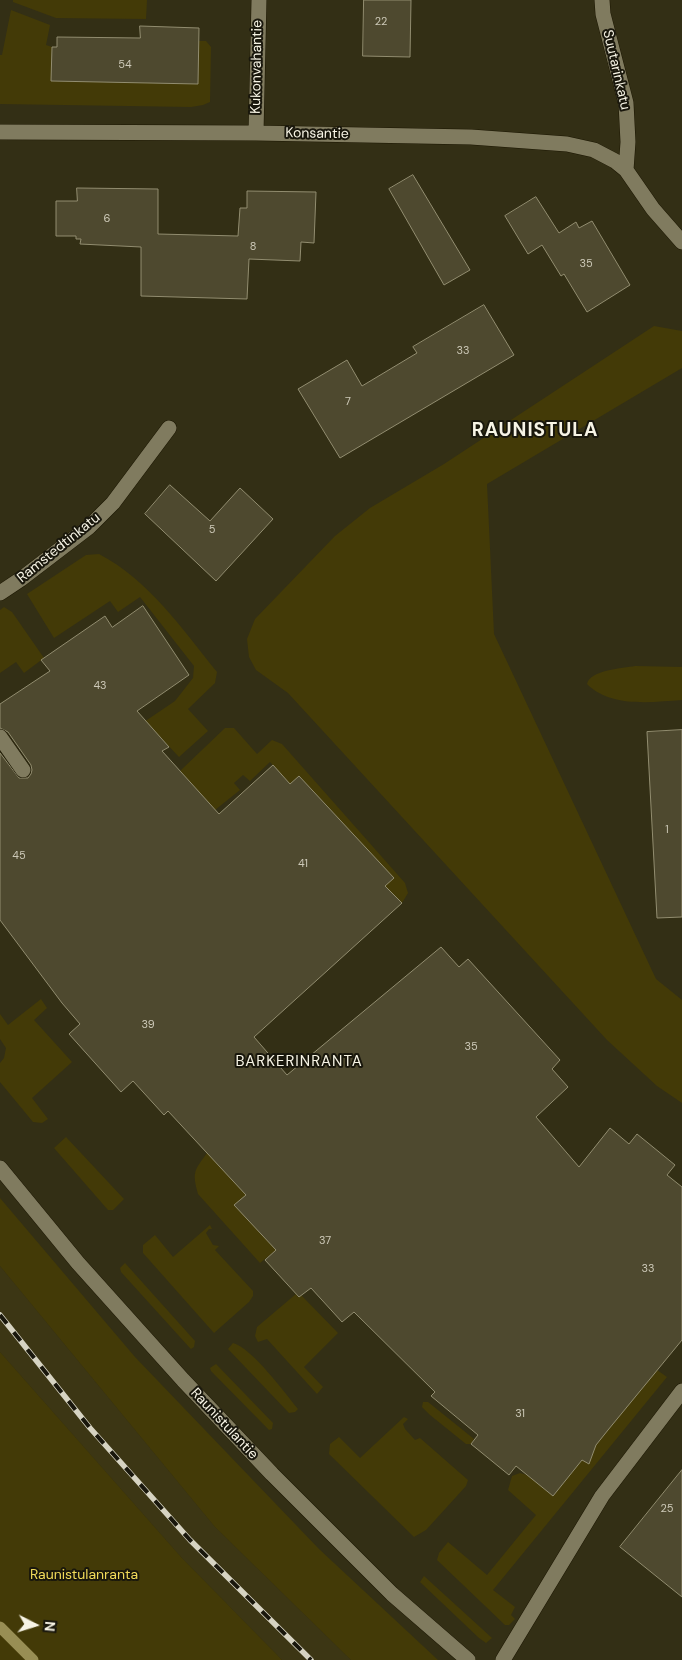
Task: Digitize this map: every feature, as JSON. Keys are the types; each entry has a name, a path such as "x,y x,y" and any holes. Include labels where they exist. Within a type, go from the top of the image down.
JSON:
{"street":[{"name":"Kukonvahantie","path":"256,133 258,0"},
{"name":"Suutarinkatu","path":"602,0 603,14 626,103 628,142 626,170"},
{"name":"Konsantie","path":"0,132 256,133 470,138 566,144 594,150 615,161 626,170"},
{"path":"626,170 653,209 682,242"},
{"name":"Ramstedtinkatu","path":"0,593 89,527 113,503 169,428"},
{"path":"0,737 23,770"},
{"name":"Raunistulantie","path":"0,1168 78,1263 183,1380 258,1459 392,1594 468,1660"},
{"path":"503,1660 602,1496 682,1391"}],"shaded area":[{"path":"0,1266 215,1527 351,1660 282,1660 181,1557 0,1352"}],"green space":[{"path":"13,0 147,0 146,19 56,18 13,2"},
{"path":"11,10 50,25 46,45 52,47 51,81 198,84 199,41 206,41 211,47 210,102 191,107 0,104 0,55 2,55"},
{"path":"654,326 682,331 682,368 487,484 494,634 656,979 682,1000 682,1103 657,1086 607,1040 288,693 256,670 249,657 247,639 255,619 335,536 370,508 444,464"},
{"path":"99,554 134,578 164,607 217,672 215,683 188,709 208,731 179,757 163,740 141,724 175,701 193,678 194,666 140,597 118,612 110,601 54,638 27,594 86,555"},
{"path":"4,607 12,612 44,658 24,673 16,662 0,673 0,610"},
{"path":"635,666 682,667 682,700 632,702 620,700 597,692 587,684 589,679 600,673"},
{"path":"225,728 234,728 257,754 272,740 282,744 405,883 408,893 402,903 385,886 333,812 299,776 290,784 270,762 250,781 243,775 234,783 240,790 215,810 180,771"},
{"path":"41,999 47,1008 34,1020 72,1062 32,1098 48,1119 42,1123 33,1122 0,1082 0,1063 4,1058 6,1048 0,1039 0,1014 8,1025"},
{"path":"66,1137 124,1199 113,1210 108,1210 54,1148"},
{"path":"207,1153 246,1195 235,1205 276,1250 260,1263 198,1194 195,1172"},
{"path":"0,1198 135,1357 319,1549 438,1660 351,1660 215,1527 0,1266"},
{"path":"210,1225 212,1229 209,1229 206,1233 213,1245 219,1246 215,1250 253,1291 253,1296 249,1302 214,1333 143,1253 143,1245 155,1235 173,1257"},
{"path":"125,1263 195,1341 194,1347 191,1349 189,1347 121,1272 120,1268"},
{"path":"296,1294 298,1297 301,1295 338,1333 304,1367 323,1387 317,1394 267,1339 258,1342 255,1336 257,1327"},
{"path":"233,1343 250,1353 268,1372 298,1409 295,1412 289,1413 228,1349"},
{"name":"Raunistulanranta","path":"0,1352 181,1557 282,1660 0,1660"},
{"path":"216,1364 273,1423 272,1429 269,1430 211,1371 210,1368"},
{"path":"657,1370 667,1377 493,1590 515,1607 511,1615 515,1619 509,1625 505,1625 437,1560 439,1553 448,1542 487,1575 536,1515 508,1490 512,1476 520,1473 527,1475 553,1496 582,1460 589,1463 595,1448 594,1446"},
{"path":"423,1402 428,1402 474,1439 471,1444 466,1444 430,1415 422,1407"},
{"path":"404,1417 408,1419 403,1424 405,1429 415,1440 420,1438 468,1480 466,1486 426,1530 414,1537 329,1454 330,1444 339,1437 360,1458"},
{"path":"424,1576 492,1638 486,1643 479,1638 420,1582"}],"building":[{"path":"364,0 411,0 410,57 363,56"},
{"path":"140,26 199,28 198,84 51,81 52,47 57,47 57,37 140,38"},
{"path":"413,175 470,270 444,285 389,189"},
{"path":"77,188 158,189 158,234 238,236 240,208 247,208 247,191 316,192 314,243 301,242 300,261 249,259 247,299 141,296 141,247 80,244 81,239 76,239 76,236 56,236 56,201 77,201"},
{"path":"536,197 559,233 576,222 579,228 592,221 630,285 587,312 564,274 561,276 542,245 528,254 505,216"},
{"path":"484,305 514,355 340,458 298,389 347,360 362,386 417,353 413,347"},
{"path":"170,485 210,521 240,488 273,519 216,581 145,514"},
{"path":"143,606 189,675 137,711 169,747 162,751 219,814 273,765 290,784 299,776 394,878 385,886 402,903 254,1037 287,1075 441,947 459,967 468,959 560,1060 552,1069 568,1087 536,1117 579,1167 610,1128 629,1144 637,1134 675,1165 667,1175 682,1187 682,1340 596,1445 589,1464 582,1460 553,1496 516,1466 509,1475 471,1444 478,1435 431,1396 435,1392 354,1312 342,1322 311,1288 299,1297 265,1260 276,1250 234,1205 246,1195 168,1111 164,1115 133,1081 121,1092 69,1034 80,1024 0,920 0,753 19,778 28,778 32,770 31,765 8,732 0,728 0,704 50,671 41,660 105,616 112,627"},
{"path":"682,730 682,917 657,918 647,732"},
{"path":"682,1470 682,1597 620,1547"}],"waterway":[{"path":"0,1627 33,1660"}],"railway":[{"path":"0,1315 90,1428 190,1540 311,1660"}],"district":[{"name":"RAUNISTULA","path":"535,431"},
{"name":"BARKERINRANTA","path":"299,1062"}]}
